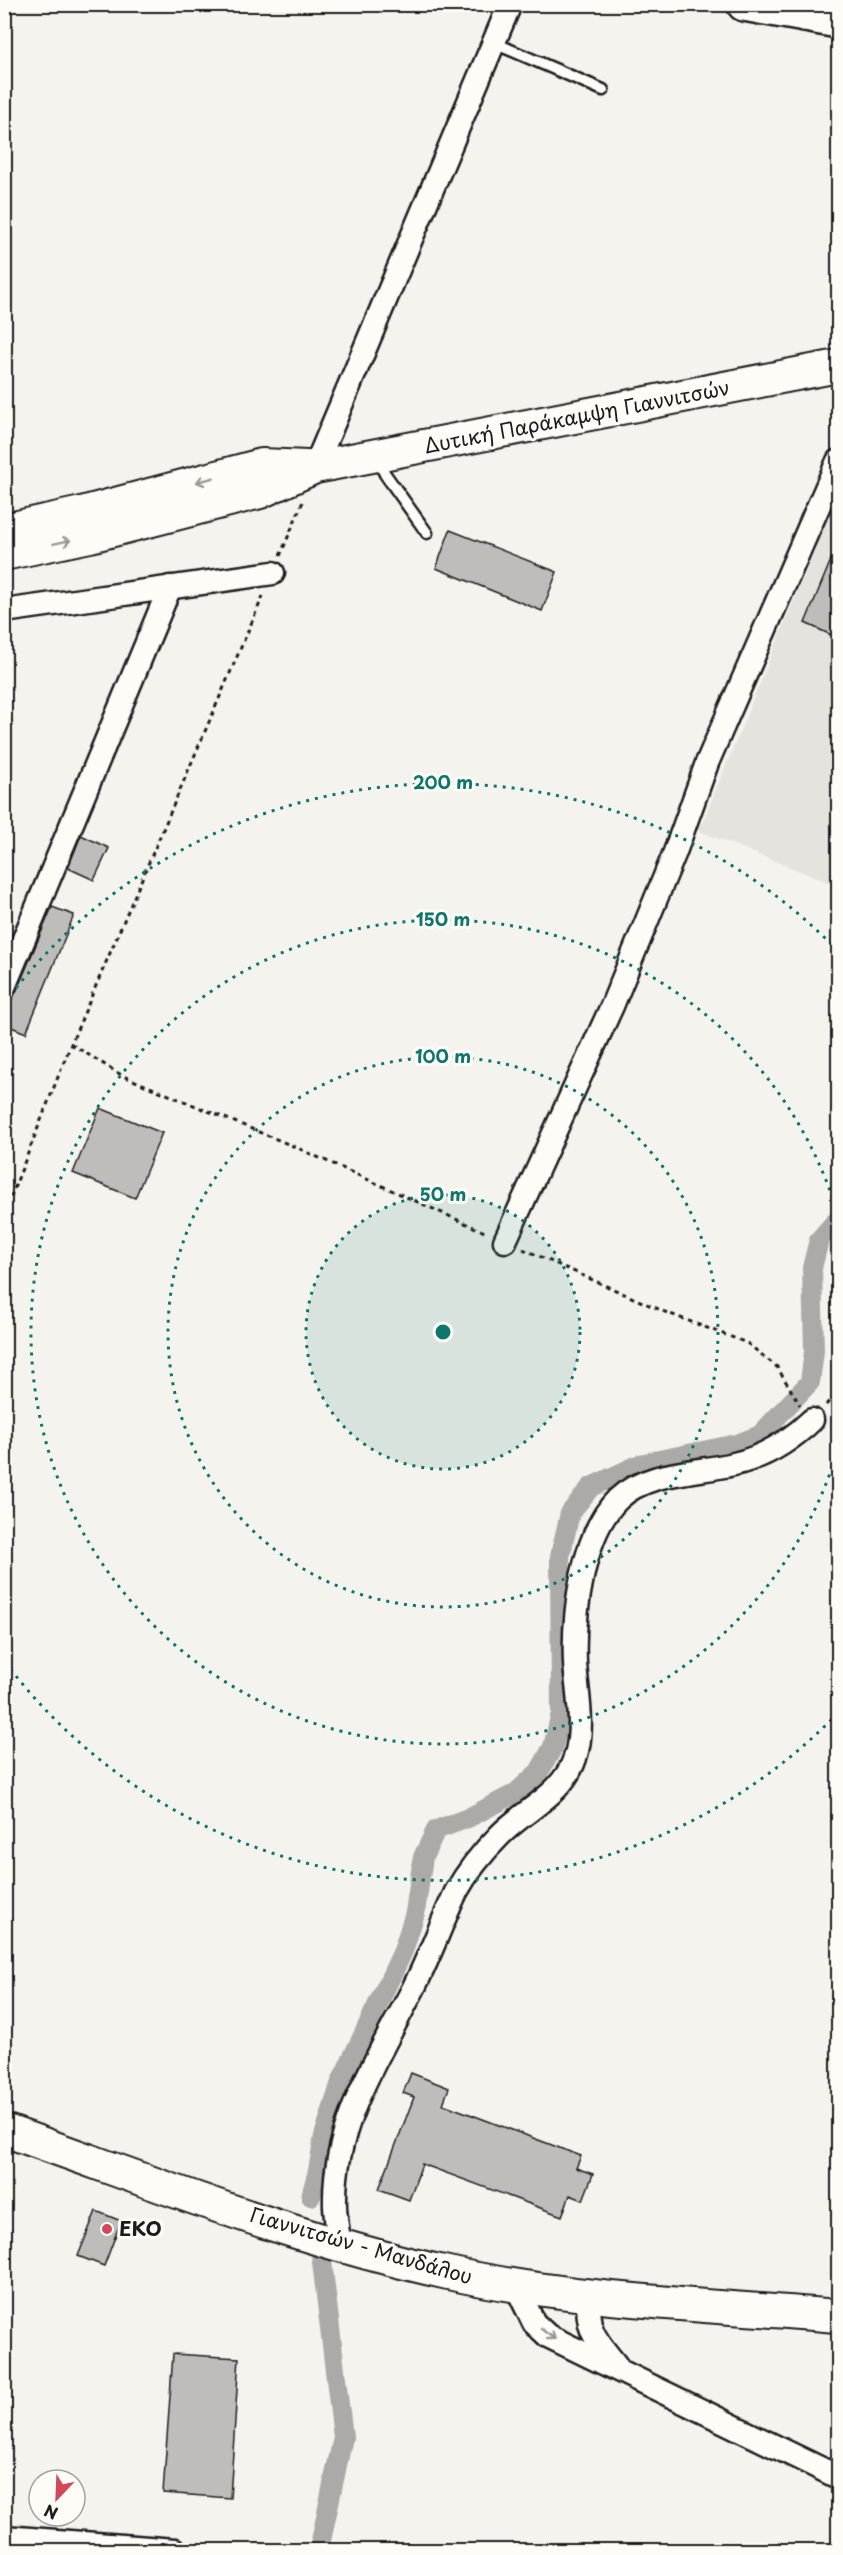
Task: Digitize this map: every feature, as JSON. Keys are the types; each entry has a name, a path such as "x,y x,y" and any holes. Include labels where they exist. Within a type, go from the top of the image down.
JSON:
{"highway":[{"path":"744,4 838,21"}],"main road":[{"name":"Δυτική Παράκαμψη Γιαννιτσών","path":"4,530 82,513 262,465 315,467 838,366"},
{"name":"Δυτική Παράκαμψη Γιαννιτσών","path":"4,554 90,536 260,492 315,467"},
{"name":"Γιαννιτσών - Μανδάλου","path":"4,2130 246,2214 415,2265 516,2286 589,2296 838,2316"}],"street":[{"path":"315,467 492,42 510,4"},
{"path":"505,1241 612,1006 675,852 707,763 838,462"},
{"path":"4,610 273,573"},
{"path":"4,987 170,587"},
{"path":"339,2243 335,2191 339,2153 349,2117 365,2080 413,1990 456,1892 463,1879 500,1834 552,1792 575,1758 579,1725 575,1661 579,1610 588,1556 602,1520 611,1506 631,1489 670,1475 736,1464 765,1454 790,1439 812,1420"},
{"path":"516,2286 534,2323 548,2336 838,2477"},
{"path":"589,2296 587,2316 590,2328 595,2339 619,2369"},
{"path":"4,2537 175,2550"}],"lane":[{"path":"492,42 603,90"},
{"path":"377,456 385,474 426,533"}],"path":[{"path":"4,1214 71,1044 273,573 315,467"},
{"path":"71,1044 123,1076 293,1146 665,1312 747,1343 777,1367 795,1399 812,1420"}],"shaded area":[{"path":"838,493 838,886 699,831"}],"building":[{"path":"450,530 557,572 542,611 436,568"},
{"path":"838,543 838,638 805,623"},
{"path":"81,835 109,848 94,880 68,868"},
{"path":"52,907 74,915 26,1033 4,1024 4,1014 16,992"},
{"path":"100,1108 162,1133 135,1198 73,1173"},
{"path":"411,2073 449,2088 443,2104 581,2156 576,2168 593,2174 583,2200 570,2195 562,2216 422,2164 409,2200 379,2189 414,2097 403,2093"},
{"path":"96,2211 121,2221 104,2266 78,2256"},
{"path":"173,2354 239,2358 230,2498 163,2493"}],"waterway":[{"path":"311,2196 324,2136 341,2082 403,1951 415,1913 423,1857 436,1830 468,1818 516,1793 539,1772 553,1747 561,1713 560,1557 570,1513 591,1487 640,1464 737,1444 760,1435 810,1382 814,1351 812,1268 819,1240 834,1223 838,1222"},
{"path":"319,2550 343,2437 320,2245"}],"place":[{"name":"EKO","path":"107,2229"}]}
